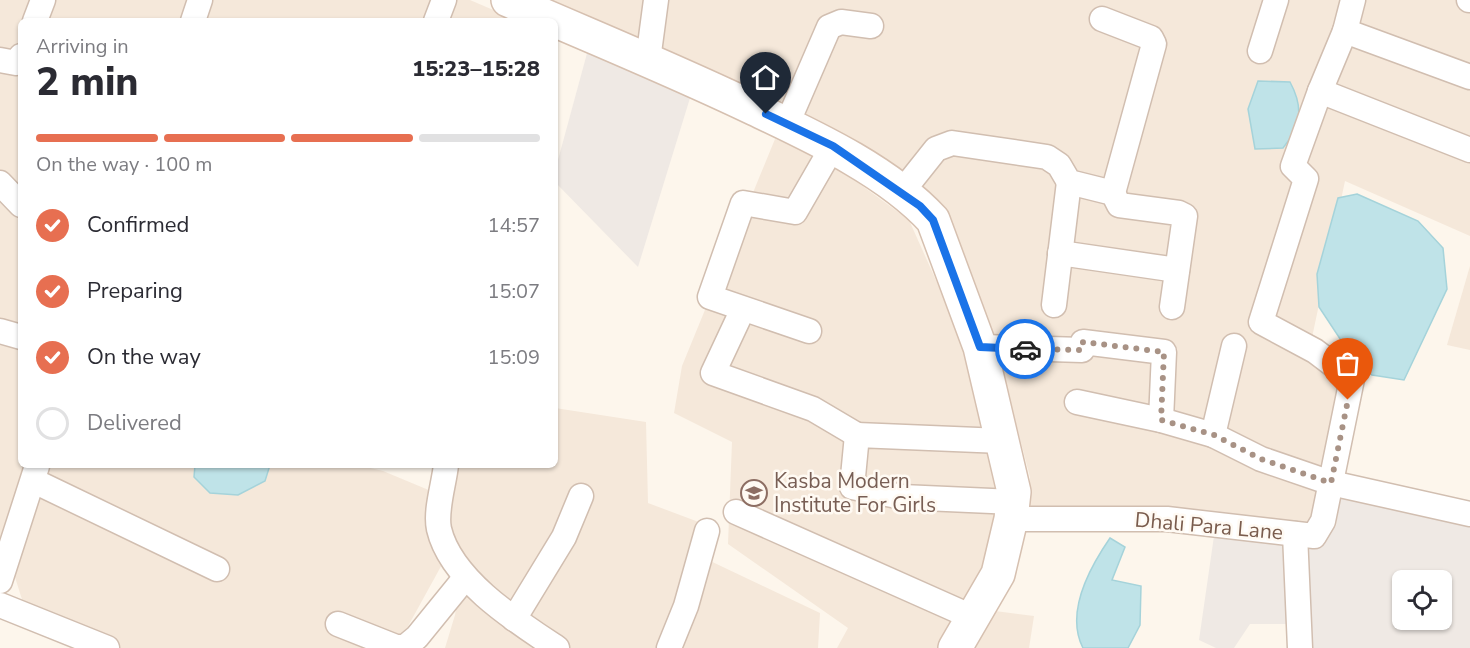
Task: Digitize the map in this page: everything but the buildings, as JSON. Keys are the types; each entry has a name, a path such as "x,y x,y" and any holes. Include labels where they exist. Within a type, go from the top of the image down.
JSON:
{"main road":[{"path":"508,0 550,18"},
{"path":"558,21 648,60 833,146 920,206 940,232 980,347 1002,441 1013,510 998,574 955,648"}],"street":[{"path":"35,18 43,0"},
{"path":"194,18 200,0"},
{"path":"437,18 444,0"},
{"path":"648,60 656,0"},
{"path":"1260,51 1276,0"},
{"path":"1331,483 1352,379 1315,351 1261,322 1306,179 1293,166 1320,90 1345,31 1353,0"},
{"path":"1102,19 1151,38 1154,44 1113,193 1117,203 1123,206 1179,213 1185,216 1172,307"},
{"path":"787,124 830,27 841,22 871,26"},
{"path":"1345,31 1470,77"},
{"path":"0,60 16,63 18,60"},
{"path":"1320,90 1470,150"},
{"path":"901,193 936,149 952,143 1047,157 1059,165 1069,182 1054,305"},
{"path":"809,331 710,297 743,203 795,212 833,146"},
{"path":"1069,182 1113,193"},
{"path":"0,183 18,202"},
{"path":"1060,254 1178,270"},
{"path":"743,309 712,373 813,410 857,435 1002,441"},
{"path":"0,331 18,336"},
{"path":"980,347 1082,350 1083,342 1164,352 1161,420"},
{"path":"1214,435 1234,346"},
{"path":"1077,402 1161,420 1214,435 1261,459 1331,483 1470,514"},
{"name":"Dhali Para Lane","path":"857,435 852,487 902,497 1013,510 1167,519 1314,536 1323,521 1331,483"},
{"path":"447,468 439,529 465,578 514,619 557,648"},
{"path":"0,581 36,473 217,569"},
{"path":"514,619 561,544 581,496"},
{"path":"736,512 972,617"},
{"path":"669,648 687,606 707,531"},
{"path":"1295,534 1300,648"},
{"path":"338,624 396,646 405,647 417,638 465,578"},
{"path":"0,605 107,648"}],"shaded area":[{"path":"0,0 470,0 505,15 504,18 18,18 18,468 370,468 443,496 446,468 558,468 558,408 646,422 648,503 704,524 704,558 820,613 818,648 445,648 455,615 464,564 450,550 396,648 87,648 25,609 3,539 0,548"},
{"path":"523,0 1470,0 1470,236 1345,181 1310,347 1353,384 1315,538 1029,520 1030,477 994,340 936,209"},
{"path":"589,46 694,85 638,267 558,185 558,160"},
{"path":"775,139 820,155 909,220 964,343 1008,487 989,581 944,648 837,648 848,628 728,544 732,442 674,413 682,366"},
{"path":"1470,266 1470,350 1447,345"},
{"path":"1340,497 1470,525 1470,648 1309,648 1308,624 1250,624 1234,648 1216,648 1199,640 1214,536 1320,546 1336,526"},
{"path":"980,609 1034,616 1029,648 953,648"}],"water":[{"path":"1258,81 1290,82 1294,91 1299,109 1297,124 1283,148 1255,149 1248,109"},
{"path":"1357,194 1418,221 1443,248 1447,289 1404,380 1372,375 1356,363 1319,307 1317,274 1338,198"},
{"path":"195,468 269,468 265,481 238,495 210,493 194,477"},
{"path":"1110,538 1125,547 1112,580 1141,586 1140,625 1128,648 1083,648 1078,634 1078,605 1088,576"}],"way so far":[{"path":"1025,349 1082,350 1083,342 1164,352 1161,420 1214,435 1261,459 1331,483 1348,400"}],"place":[{"name":"Kasba Modern Institute For Girls","path":"754,493"}],"route":[{"path":"766,114 833,146 920,206 940,232 980,347 1025,349"}]}
